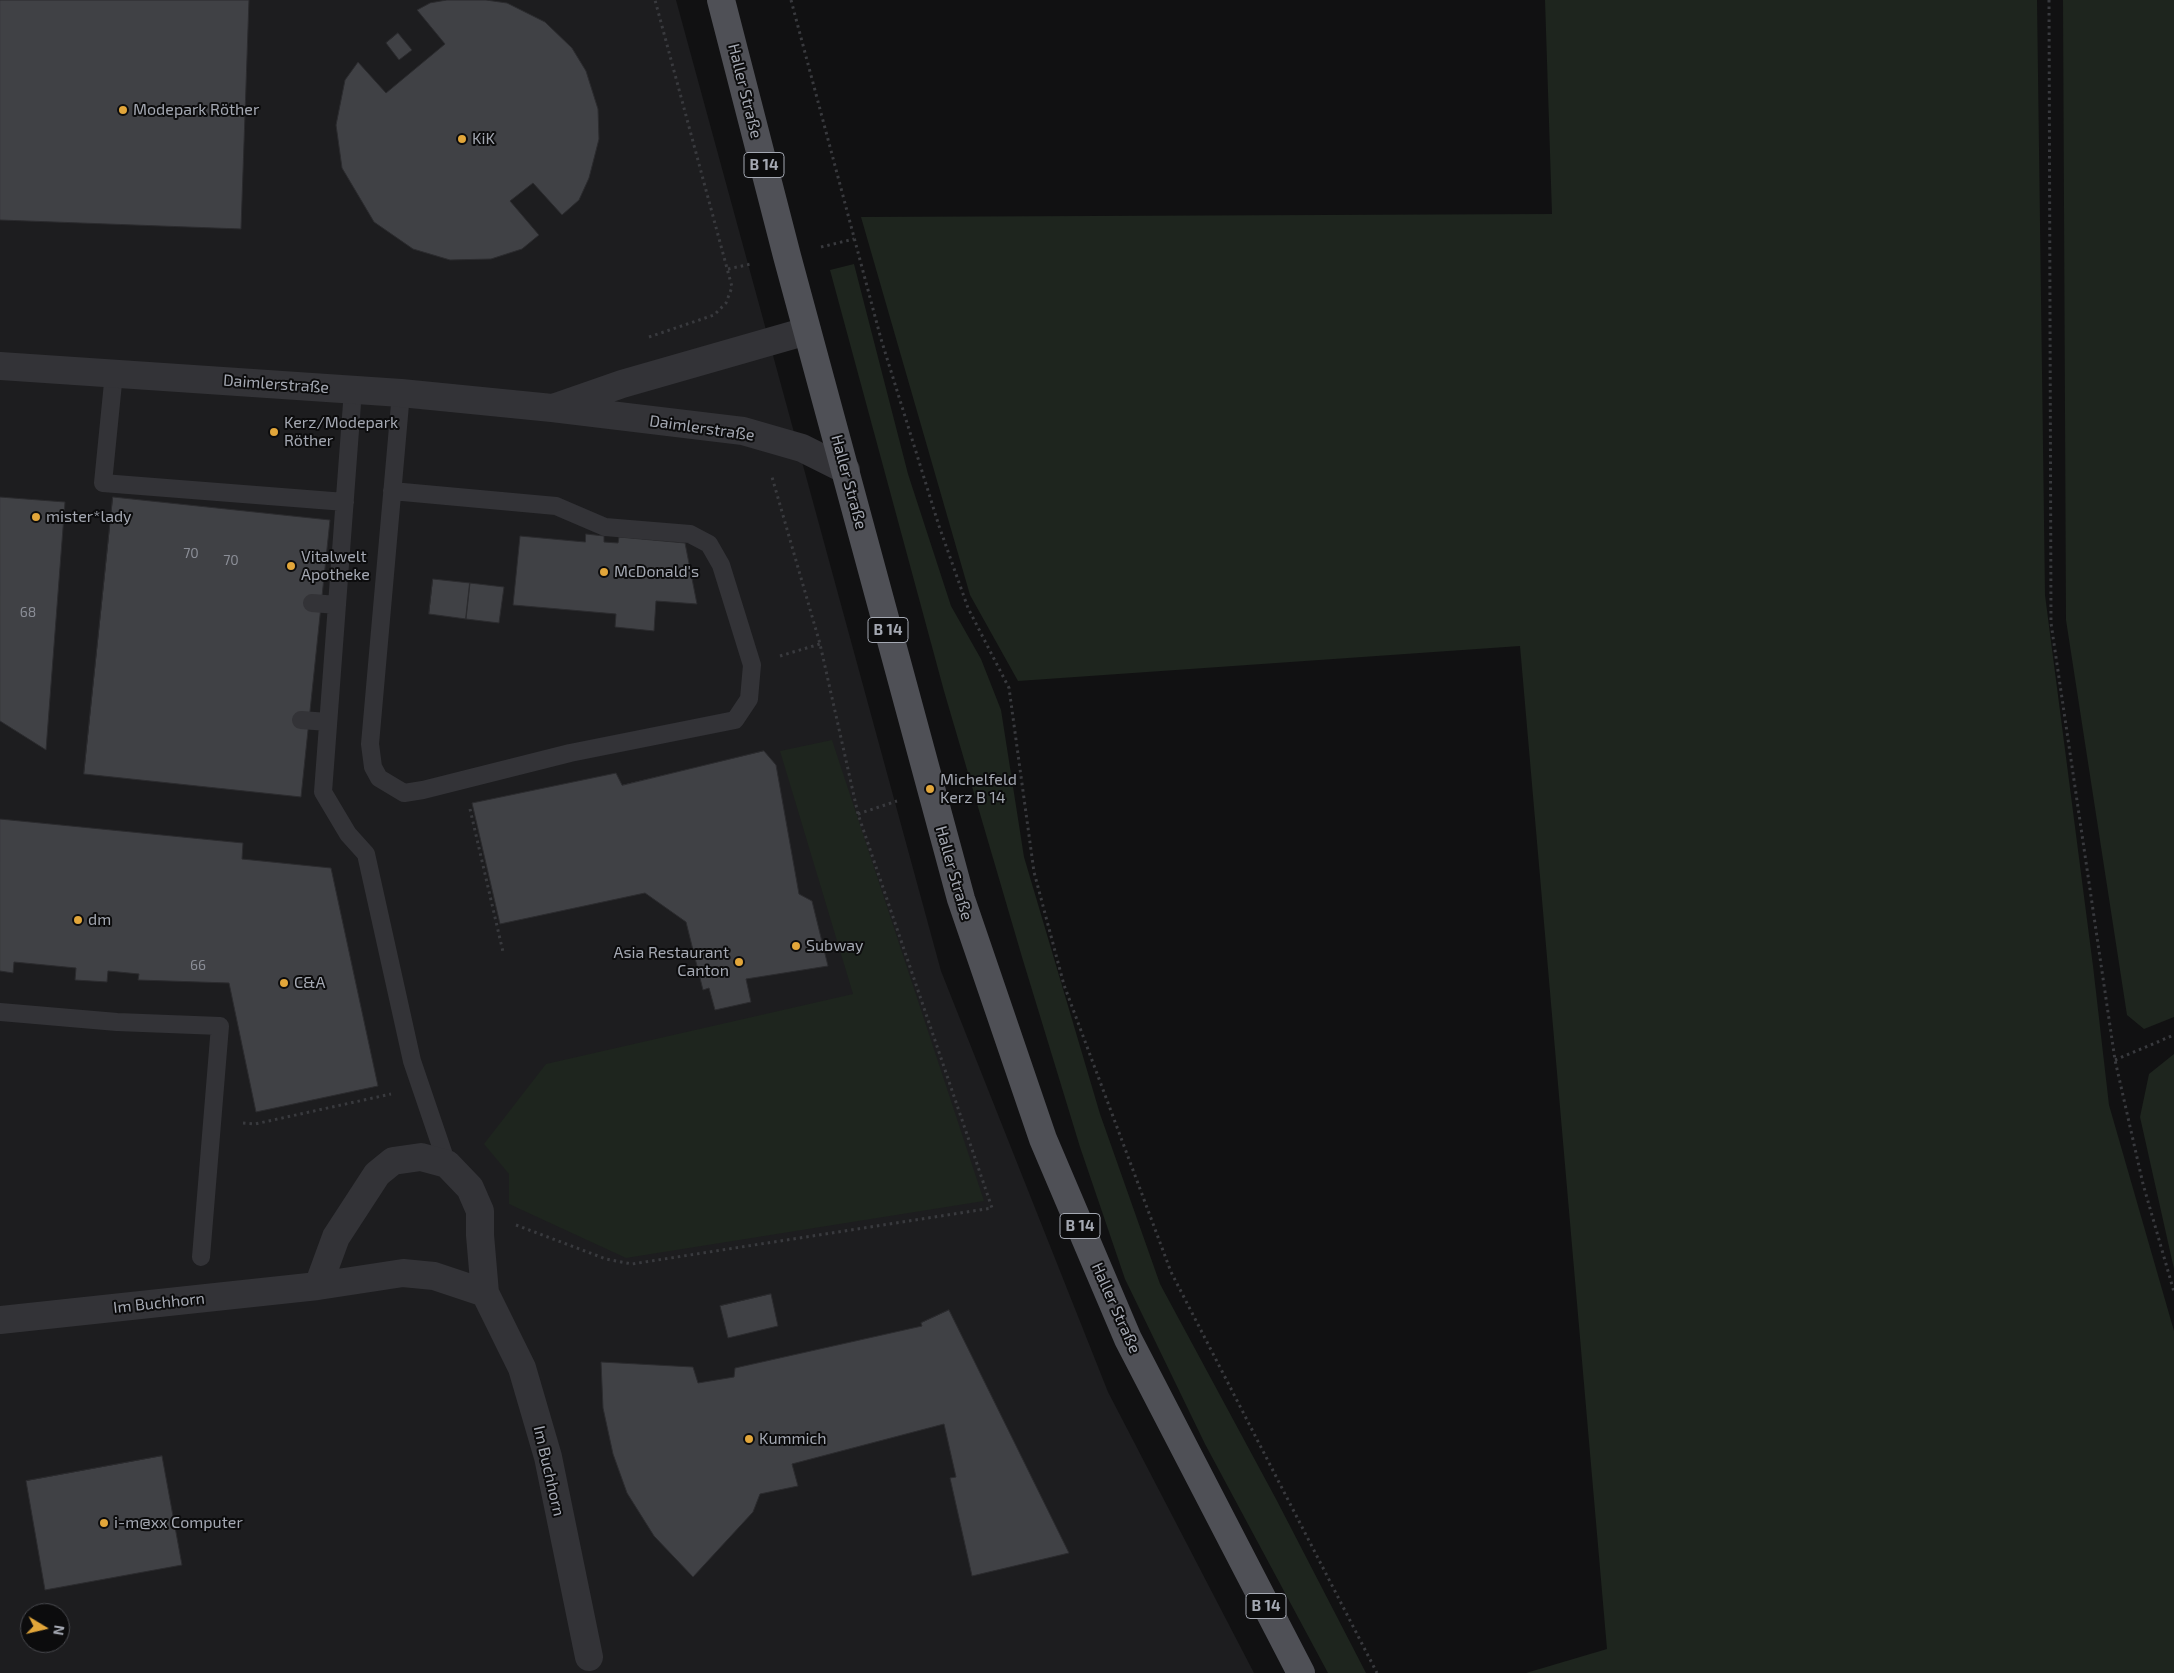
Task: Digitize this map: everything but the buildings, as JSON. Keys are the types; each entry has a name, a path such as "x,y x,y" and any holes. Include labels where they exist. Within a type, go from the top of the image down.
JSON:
{"main road":[{"name":"Haller Straße","path":"721,0 807,331 961,900 1044,1139 1128,1339 1301,1673"}],"street":[{"name":"Daimlerstraße","path":"552,408 622,384 807,331"},
{"name":"Daimlerstraße","path":"0,366 61,372 114,373 401,393 552,408 743,431 802,448 846,470"},
{"path":"318,1286 336,1237 377,1174 393,1161 421,1157 447,1164"},
{"name":"Im Buchhorn","path":"447,1164 470,1188 480,1212 485,1293 522,1368 548,1457 589,1657"},
{"name":"Im Buchhorn","path":"0,1320 318,1286 403,1272 434,1276 485,1293"}],"lane":[{"path":"114,373 103,482 345,502"},
{"path":"353,390 323,792 348,834 366,854 412,1061 447,1164"},
{"path":"392,491 556,506 605,527 690,534 709,544 721,565 752,665 749,699 735,720 570,753 423,790 404,793 378,778 373,767 370,744 392,491 401,393"},
{"path":"312,603 337,605"},
{"path":"301,720 328,722"},
{"path":"0,1012 117,1022 220,1026 201,1257"}],"path":[{"path":"642,339 714,315 726,302 732,287 655,0"},
{"path":"791,0 881,339 939,526 968,608 1009,688 1034,872 1064,985 1171,1272 1377,1673"},
{"path":"2049,0 2047,153 2051,623 2115,1060 2143,1184 2174,1292"},
{"path":"480,1212 606,1259 632,1264 992,1208 858,814 820,644 772,476"},
{"path":"858,814 930,789"},
{"path":"472,818 503,952"},
{"path":"2115,1060 2174,1035"},
{"path":"212,1120 255,1124 421,1087"}],"shaded area":[{"path":"0,0 676,0 941,971 1108,1392 1254,1673 0,1673"},
{"path":"1545,0 2037,0 2045,595 2109,1105 2174,1331 2174,1673 1526,1673 1607,1649 1520,646 1018,681 970,595 861,217 1552,214"},
{"path":"2063,0 2174,0 2174,1017 2144,1029 2127,1015 2066,620"},
{"path":"854,264 908,474 951,606 981,659 1001,710 1024,857 1100,1114 1160,1284 1276,1499 1366,1673 1328,1673 1205,1444 1125,1279 1080,1147 944,691 830,270"},
{"path":"832,740 984,1201 626,1258 509,1204 509,1174 484,1144 546,1064 853,994 780,751"},
{"path":"2174,1054 2174,1269 2140,1117 2149,1074"}],"place":[{"name":"Modepark Röther","path":"123,110"},
{"name":"KiK","path":"462,139"},
{"name":"Kerz/Modepark Röther","path":"274,432"},
{"name":"mister*lady","path":"36,517"},
{"name":"Vitalwelt Apotheke","path":"291,566"},
{"name":"McDonald's","path":"604,572"},
{"name":"Michelfeld Kerz B 14","path":"930,789"},
{"name":"dm","path":"78,920"},
{"name":"Subway","path":"796,946"},
{"name":"Asia Restaurant Canton","path":"739,962"},
{"name":"C&A","path":"284,983"},
{"name":"Kummich","path":"749,1439"},
{"name":"i-m@xx Computer","path":"104,1523"}]}
